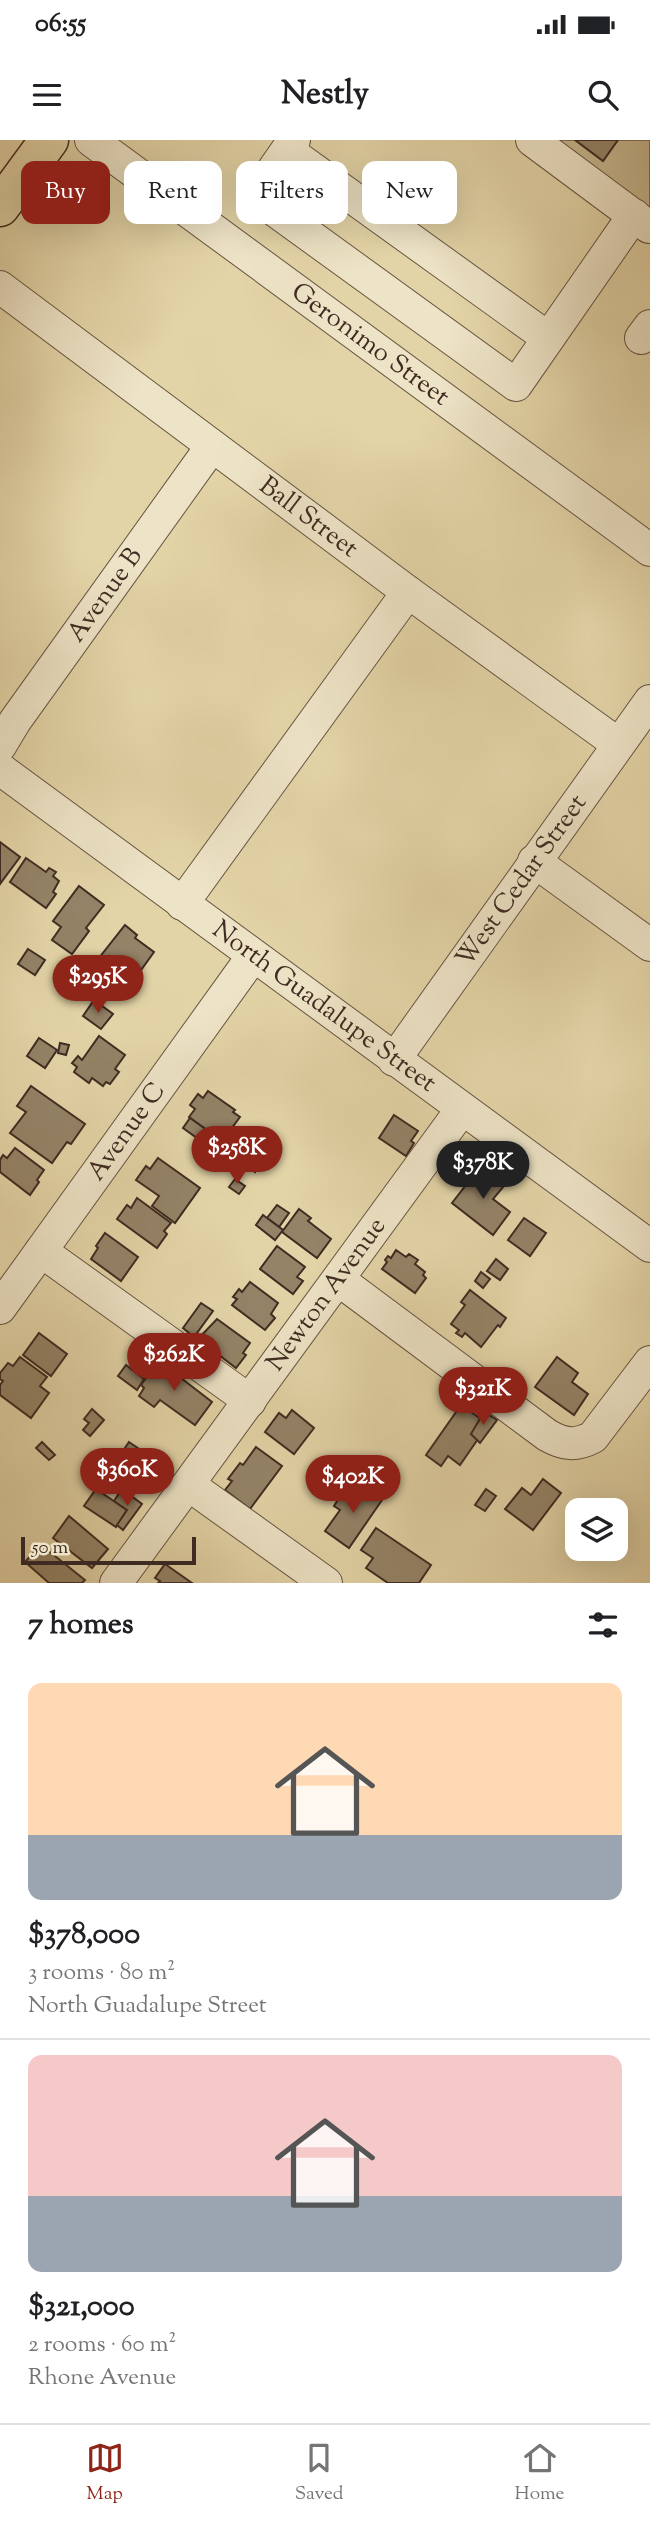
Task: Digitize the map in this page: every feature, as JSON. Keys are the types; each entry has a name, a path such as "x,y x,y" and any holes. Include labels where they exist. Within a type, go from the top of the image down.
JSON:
{"main road":[{"path":"0,207 49,140"}],"street":[{"name":"Geronimo Street","path":"91,140 650,550"},
{"path":"532,140 642,221 548,338 516,385 255,196 291,146 548,338"},
{"name":"Ball Street","path":"0,287 408,592 618,744"},
{"name":"Avenue B","path":"0,746 15,721 212,446"},
{"path":"182,904 408,592"},
{"name":"West Cedar Street","path":"394,1060 650,701"},
{"name":"North Guadalupe Street","path":"0,769 650,1246"},
{"path":"534,861 650,945"},
{"name":"Avenue C","path":"0,1308 253,956"},
{"name":"Newton Avenue","path":"116,1583 462,1109"},
{"path":"41,1251 250,1401"},
{"path":"339,1280 547,1436 566,1444 575,1444 593,1437 650,1362"},
{"path":"189,1485 321,1582"}],"shaded area":[{"path":"547,140 650,140 650,217"}],"building":[{"path":"575,140 618,140 603,161"},
{"path":"0,842 20,857 0,884"},
{"path":"26,858 46,872 49,868 56,872 53,876 59,881 53,892 56,894 46,908 10,882"},
{"path":"79,886 104,905 86,928 89,931 72,954 52,940 61,927 53,921"},
{"path":"125,925 137,935 135,938 154,952 134,980 137,983 127,996 101,978 106,972 95,963"},
{"path":"28,949 45,960 35,975 18,964"},
{"path":"94,1000 113,1014 101,1029 83,1016"},
{"path":"99,1036 125,1055 115,1069 119,1072 110,1084 106,1082 103,1086 92,1078 89,1083 74,1072 77,1067 72,1063 78,1056 82,1060"},
{"path":"39,1038 57,1050 45,1068 27,1056"},
{"path":"60,1043 69,1045 66,1055 58,1053"},
{"path":"31,1086 85,1124 71,1144 67,1142 52,1163 10,1133 26,1112 17,1106"},
{"path":"208,1091 235,1110 233,1112 240,1117 222,1141 189,1117 195,1109 190,1105 198,1094 203,1098"},
{"path":"394,1115 418,1131 406,1156 379,1138"},
{"path":"190,1118 222,1141 215,1151 183,1128"},
{"path":"252,1147 266,1157 255,1172 241,1162"},
{"path":"15,1148 44,1170 30,1195 0,1172 3,1155 7,1158"},
{"path":"158,1158 200,1188 175,1223 152,1206 159,1196 136,1180 146,1166 150,1169"},
{"path":"480,1167 504,1186 493,1199 510,1212 493,1235 452,1203"},
{"path":"235,1179 245,1186 239,1194 229,1187"},
{"path":"137,1198 171,1223 164,1231 167,1234 157,1248 117,1219 127,1205 131,1208"},
{"path":"277,1205 289,1213 279,1227 267,1218"},
{"path":"299,1209 311,1218 308,1221 331,1239 317,1258 282,1232"},
{"path":"263,1215 283,1230 275,1240 256,1225"},
{"path":"524,1218 546,1233 530,1256 508,1240"},
{"path":"105,1233 138,1257 121,1281 91,1259"},
{"path":"277,1246 305,1267 297,1277 303,1281 293,1294 260,1269"},
{"path":"396,1250 406,1257 409,1254 418,1260 415,1264 425,1272 423,1275 426,1278 415,1293 382,1269 387,1262 385,1260 388,1256 391,1258"},
{"path":"496,1259 508,1269 500,1280 487,1271"},
{"path":"481,1272 490,1279 483,1288 475,1281"},
{"path":"250,1282 278,1303 271,1314 275,1318 265,1330 232,1305 237,1299 233,1297 239,1289 242,1292"},
{"path":"470,1290 506,1318 481,1347 465,1333 462,1337 456,1333 459,1330 451,1324 465,1305 461,1302"},
{"path":"201,1303 213,1311 194,1337 183,1328"},
{"path":"217,1319 250,1343 243,1353 246,1355 236,1368 198,1339"},
{"path":"39,1333 67,1354 51,1376 23,1355"},
{"path":"20,1357 47,1377 40,1386 49,1393 31,1418 0,1395 3,1381 0,1379 0,1373 8,1363 13,1366"},
{"path":"557,1357 578,1373 572,1382 588,1394 574,1415 535,1387"},
{"path":"160,1359 212,1402 195,1425 160,1400 154,1407 139,1396 144,1388 141,1385"},
{"path":"126,1365 144,1379 137,1390 118,1376"},
{"path":"461,1405 481,1419 471,1434 478,1439 460,1465 448,1456 441,1466 426,1455"},
{"path":"92,1409 104,1420 90,1436 83,1430 89,1423 84,1419"},
{"path":"292,1410 314,1428 294,1454 265,1432 279,1413 286,1418"},
{"path":"484,1412 497,1420 480,1443 471,1434"},
{"path":"42,1442 55,1455 49,1460 36,1448"},
{"path":"129,1442 164,1466 149,1487 115,1463"},
{"path":"256,1447 282,1466 250,1509 225,1490 232,1481 228,1479"},
{"path":"543,1479 561,1493 533,1530 505,1509 522,1488 531,1495"},
{"path":"361,1485 382,1500 349,1548 325,1531 340,1510 334,1506 345,1489 354,1495"},
{"path":"96,1489 127,1510 116,1527 84,1506"},
{"path":"122,1489 142,1504 123,1530 117,1525 127,1510 114,1501"},
{"path":"486,1489 496,1496 485,1511 475,1505"},
{"path":"69,1516 108,1549 92,1568 53,1538"},
{"path":"376,1528 431,1565 419,1583 388,1583 366,1568 373,1558 361,1550"},
{"path":"39,1546 85,1580 82,1583 49,1583 25,1562"},
{"path":"165,1564 192,1583 158,1583 160,1581 155,1578"}]}
